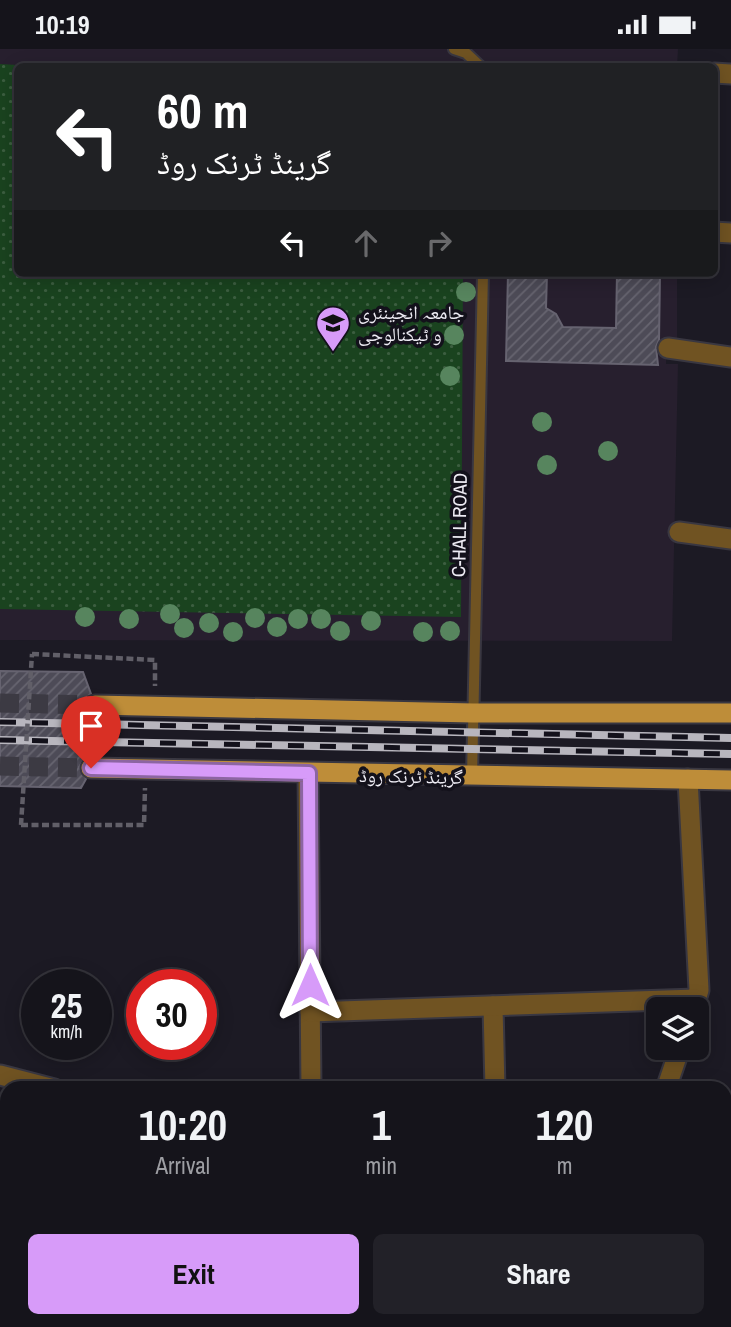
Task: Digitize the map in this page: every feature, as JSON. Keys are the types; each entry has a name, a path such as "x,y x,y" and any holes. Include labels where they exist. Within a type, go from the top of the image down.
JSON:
{"main road":[{"path":"95,705 474,713 731,713"},
{"name":"گرینڈ ٹرنک روڈ","path":"91,768 731,780"}],"street":[{"path":"668,348 731,357"},
{"path":"679,532 731,539"},
{"path":"309,773 311,1081"},
{"path":"688,779 699,990 697,997"},
{"path":"310,1012 493,1006 646,1005"},
{"path":"493,1006 495,1081"},
{"path":"669,1081 676,1060"},
{"path":"0,1075 23,1081"}],"lane":[{"path":"454,49 478,63"},
{"name":"C-HALL ROAD","path":"472,777 483,277"}],"path":[{"path":"146,769 144,825 21,825 32,654 155,660 155,707"}],"shaded area":[{"name":"جامعہ انجینئری و ٹیکنالوجی","path":"0,49 678,49 677,63 14,63 14,277 677,277 677,343 666,343 666,364 678,364 672,641 0,640"}],"green space":[{"path":"0,64 14,65 14,277 463,277 461,617 0,609"}],"building":[{"path":"508,277 547,277 546,308 556,314 563,327 616,328 617,277 660,277 659,340 656,347 658,365 506,361"},
{"path":"0,671 83,672 91,694 84,699 84,710 97,717 93,756 85,758 79,767 86,779 81,788 0,786"}],"tunnel":[{"path":"0,703 95,705"},
{"path":"0,766 91,768"}],"railway":[{"path":"0,722 731,738"},
{"path":"0,740 731,754"}],"place":[{"name":"جامعہ انجینئری و ٹیکنالوجی","path":"333,353"}],"route":[{"path":"91,768 309,773 310,985"}]}
